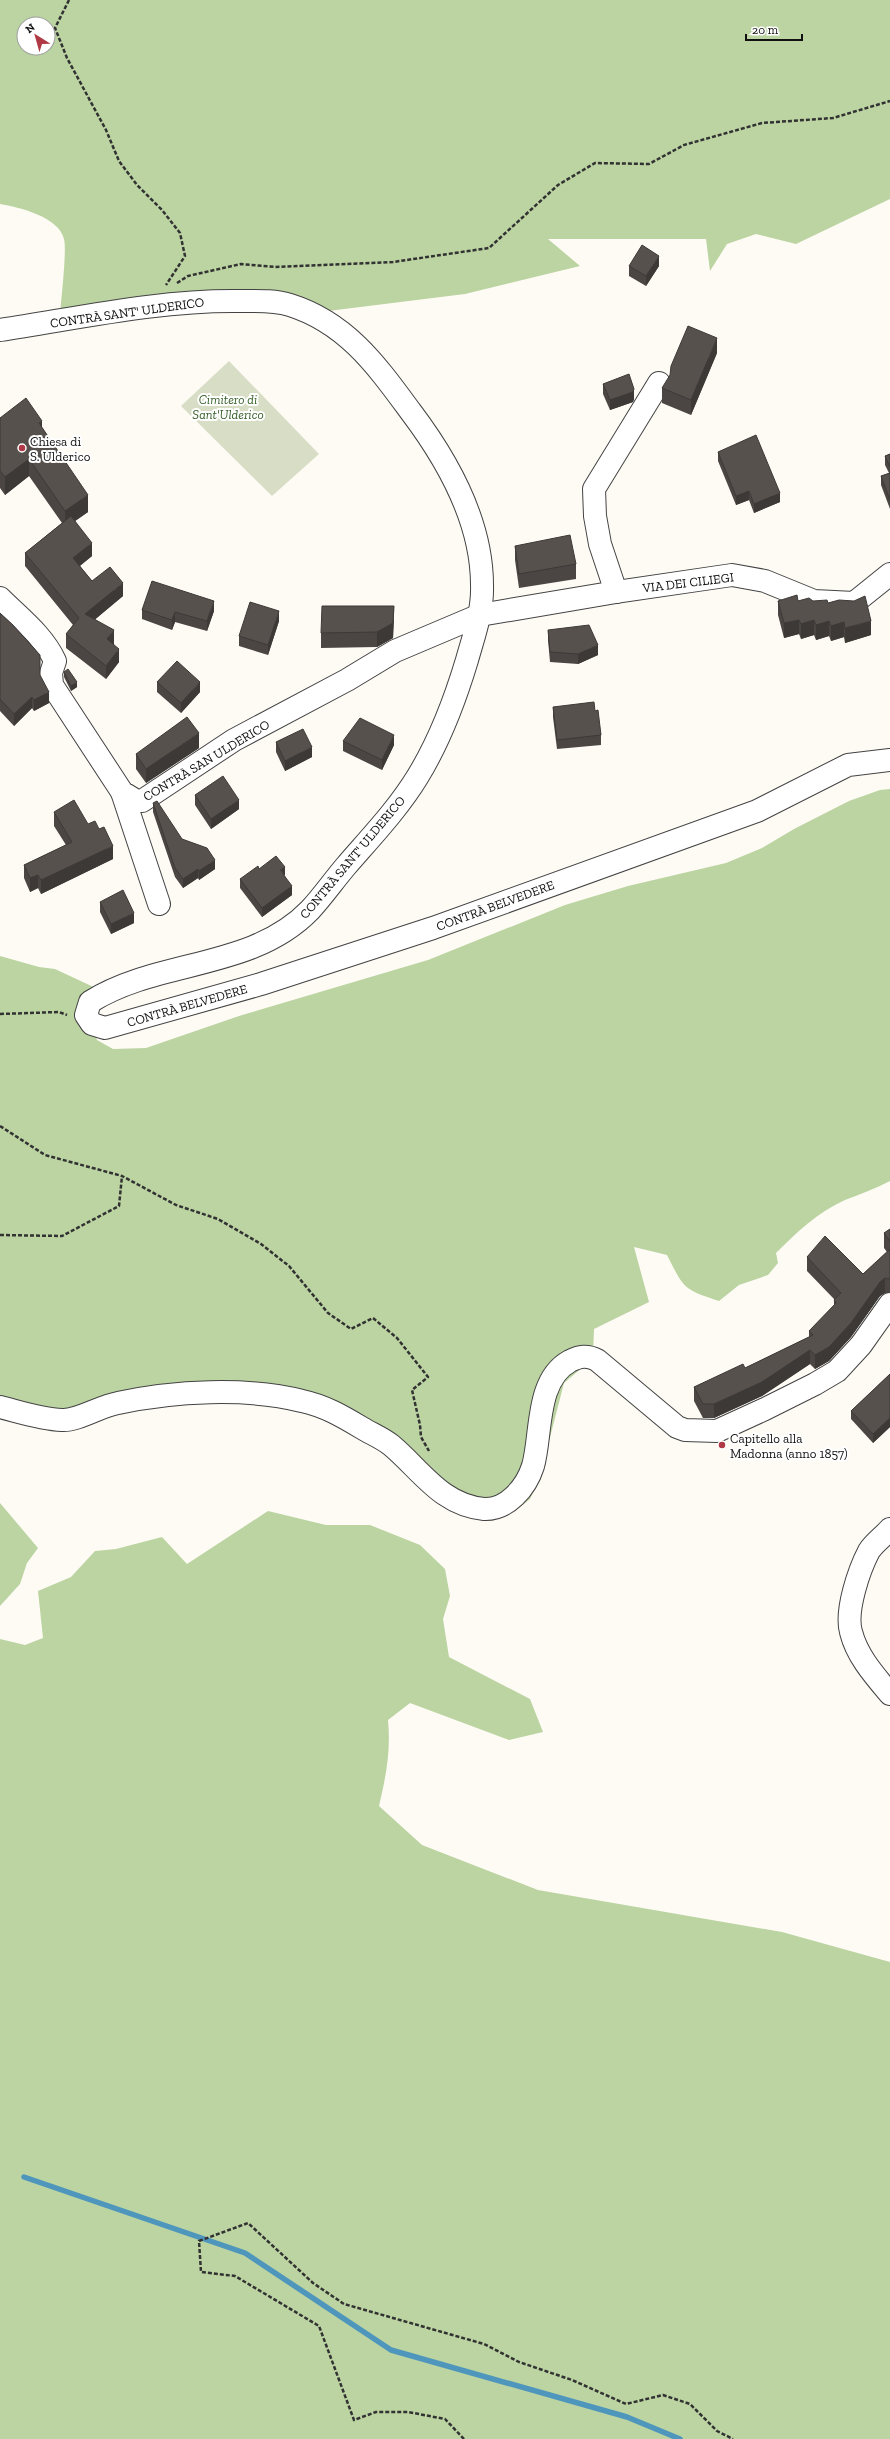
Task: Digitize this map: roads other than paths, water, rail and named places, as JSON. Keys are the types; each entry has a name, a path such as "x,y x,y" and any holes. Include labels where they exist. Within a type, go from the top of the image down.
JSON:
{"street":[{"name":"CONTRÀ SANT' ULDERICO","path":"0,330 155,300 258,301 287,304 314,314 338,328 370,357 415,417 461,491 477,544 482,574 480,615 455,700 436,743 417,778 386,821 309,911 282,934 240,953 217,957 130,984 104,994 90,1002 86,1015 92,1024"},
{"path":"616,592 600,544 595,516 594,489 658,383"},
{"name":"VIA DEI CILIEGI","path":"480,615 616,592 732,575 765,582 814,601 854,603 890,574"},
{"name":"CONTRÀ SAN ULDERICO","path":"0,598 29,624 52,654 55,661 52,685 122,792 135,800 142,801 234,740 347,680 395,651 480,615"},
{"name":"CONTRÀ BELVEDERE","path":"92,1024 106,1028 261,984 433,928 757,811 848,765 890,760"},
{"path":"122,792 159,904"},
{"path":"0,1407 62,1420 74,1419 108,1405 162,1395 224,1392 301,1400 333,1410 391,1446 449,1499 476,1508 501,1507 520,1491 533,1466 538,1421 549,1385 556,1372 572,1360 583,1356 597,1360 677,1427 685,1430 717,1431 765,1409 837,1371 861,1345 890,1304"},
{"path":"890,1529 870,1550 858,1578 851,1604 850,1630 864,1662 890,1694"}],"waterway":[{"path":"24,2177 245,2253 391,2350 627,2417 680,2439"}],"place":[{"name":"Chiesa di S. Ulderico","path":"22,448"},
{"name":"Capitello alla Madonna (anno 1857)","path":"722,1445"}],"park label":[{"name":"Cimitero di Sant'Ulderico","path":"228,406"}]}
